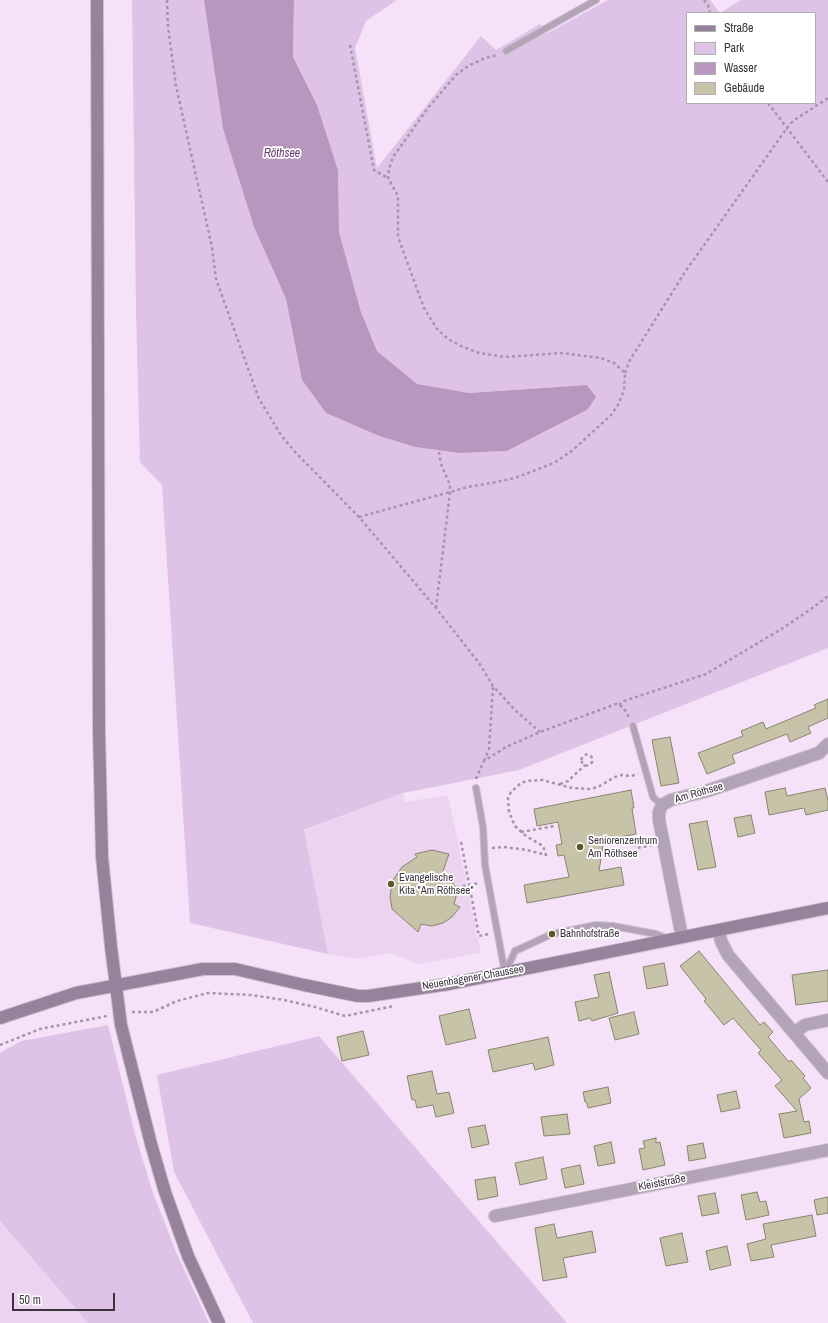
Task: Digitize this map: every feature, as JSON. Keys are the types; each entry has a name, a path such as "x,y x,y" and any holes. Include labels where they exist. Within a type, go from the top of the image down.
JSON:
{"main road":[{"path":"97,0 99,724 102,857 121,1025 165,1192 188,1256 219,1323"},
{"name":"Neuenhagener Chaussee","path":"0,1018 76,993 203,969 235,969 358,996 368,996 449,984 669,939 720,931 828,908"}],"street":[{"name":"Am Röthsee","path":"682,937 659,820 659,812 662,805 671,800 708,791 823,754 828,744"},
{"path":"720,931 721,942 728,954 828,1073"},
{"path":"794,1033 805,1025 828,1020"},
{"name":"Kleiststraße","path":"495,1216 828,1150"}],"lane":[{"path":"506,51 596,0"},
{"path":"633,726 654,797 662,805"},
{"path":"476,788 483,827 485,865 505,973"},
{"path":"505,973 516,951 552,934 596,926 613,926 656,934 669,939"}],"path":[{"path":"167,0 168,27 176,86 212,247 216,278 259,399 281,435 296,453 359,517 436,608 479,663 493,686 515,710 540,732"},
{"path":"704,0 708,5 710,12"},
{"path":"350,45 374,170 388,178 398,196 398,237 424,308 436,329 448,339 473,350 493,356 505,357 562,353 601,358 614,363 625,373"},
{"path":"388,178 393,157 428,108 456,75 468,66 485,58 502,54 506,51"},
{"path":"359,517 468,487 514,478 554,462 573,450 611,415 618,405 624,390 625,373 630,360 685,272 787,128 793,120 828,98"},
{"path":"769,104 828,182"},
{"path":"436,608 450,492 450,485 441,464 439,452"},
{"path":"619,705 624,701 706,674 783,628 828,596"},
{"path":"476,788 477,778 489,749 493,686"},
{"path":"484,761 506,747 540,732 616,704 623,707 633,726"},
{"path":"560,785 568,781 585,765 590,764 592,760 587,754 582,756 581,760 585,765"},
{"path":"484,849 504,846 546,855 543,846 520,832 515,826 508,812 508,798 511,792 520,784 534,780 542,780 577,789 590,789 598,787 615,777 622,775 631,776 646,773"},
{"path":"520,832 555,826"},
{"path":"461,842 479,936 498,933"},
{"path":"439,891 488,881"}],"shaded area":[{"name":"Evangelische Kita \"Am Röthsee\"","path":"403,793 405,802 448,795 481,953 418,964 390,953 356,959 328,954 304,831"},
{"path":"0,1221 88,1323 0,1323"}],"green space":[{"path":"132,0 204,0 223,129 254,227 286,299 302,380 326,413 379,436 415,447 459,453 507,451 587,410 587,385 469,393 416,384 377,351 361,312 339,232 338,170 317,105 293,57 294,0 397,0 366,21 355,48 377,168 481,36 496,50 540,24 546,34 608,0 710,0 719,12 686,12 686,104 816,104 816,12 722,12 741,0 828,0 828,648 519,770 403,793 304,830 328,954 190,923 162,485 140,462 136,312"},
{"path":"108,1025 135,1134 152,1190 176,1252 209,1323 88,1323 0,1221 0,1053 21,1041"},
{"path":"319,1036 567,1323 253,1323 174,1172 157,1075"}],"water":[{"name":"Röthsee","path":"204,0 294,0 293,57 317,105 338,170 339,232 361,312 377,351 417,384 469,393 587,385 596,397 587,410 507,451 459,453 415,447 379,436 326,413 302,380 286,299 254,227 223,129"}],"building":[{"path":"828,699 828,718 808,727 811,733 790,742 787,734 732,755 735,763 707,774 698,753 743,736 741,731 763,722 766,729 816,708 814,705"},
{"path":"670,737 679,783 661,786 652,740"},
{"path":"785,788 787,796 825,788 828,801 828,810 806,815 804,808 769,815 765,792"},
{"name":"Seniorenzentrum Am Röthsee","path":"631,790 636,834 604,840 599,871 621,867 624,885 527,903 524,885 569,877 564,855 558,856 556,845 562,844 558,822 537,826 534,809"},
{"path":"751,815 755,833 738,837 734,818"},
{"path":"707,821 716,867 698,870 689,824"},
{"path":"432,850 449,854 442,874 449,878 455,886 456,897 454,904 460,907 452,917 443,923 432,926 421,924 418,932 392,909 390,896 393,880 402,867 417,857 415,854"},
{"path":"699,951 760,1025 764,1022 773,1032 768,1037 789,1062 791,1060 805,1076 803,1078 811,1088 799,1099 804,1122 809,1121 811,1133 784,1138 779,1114 797,1111 775,1086 782,1080 758,1053 761,1050 733,1018 724,1025 704,1001 706,999 680,966"},
{"path":"664,963 668,985 647,989 643,967"},
{"path":"828,970 828,1001 796,1005 792,975"},
{"path":"609,972 618,1013 592,1021 590,1018 579,1021 575,1002 599,997 594,975"},
{"path":"469,1009 476,1038 446,1045 439,1016"},
{"path":"634,1012 639,1034 615,1040 609,1018"},
{"path":"363,1031 369,1055 342,1061 337,1037"},
{"path":"548,1037 554,1065 535,1070 533,1063 493,1072 488,1050"},
{"path":"432,1071 437,1094 449,1092 454,1113 436,1117 433,1105 417,1108 415,1100 412,1100 407,1076"},
{"path":"608,1087 611,1103 588,1108 583,1092"},
{"path":"736,1091 740,1108 721,1112 717,1095"},
{"path":"567,1114 570,1134 544,1136 541,1117"},
{"path":"485,1125 489,1144 472,1148 468,1128"},
{"path":"656,1138 656,1143 660,1142 665,1165 643,1170 639,1149 645,1148 643,1141"},
{"path":"611,1142 615,1163 598,1166 594,1146"},
{"path":"703,1143 706,1158 689,1161 687,1146"},
{"path":"543,1157 547,1179 520,1185 515,1163"},
{"path":"580,1165 584,1184 565,1188 561,1169"},
{"path":"495,1177 498,1196 478,1200 475,1180"},
{"path":"757,1192 760,1202 766,1201 769,1215 746,1220 741,1195"},
{"path":"715,1193 719,1213 702,1216 698,1196"},
{"path":"828,1197 828,1213 817,1215 814,1200"},
{"path":"812,1215 816,1236 771,1245 774,1257 751,1261 747,1244 766,1239 763,1224"},
{"path":"554,1224 557,1238 592,1231 596,1252 563,1258 567,1277 543,1281 535,1228"},
{"path":"682,1233 688,1262 666,1266 660,1238"},
{"path":"727,1246 731,1265 710,1270 706,1251"}],"place":[{"name":"Seniorenzentrum Am Röthsee","path":"580,847"},
{"name":"Evangelische Kita \"Am Röthsee\"","path":"391,884"},
{"name":"Bahnhofstraße","path":"552,934"}]}
